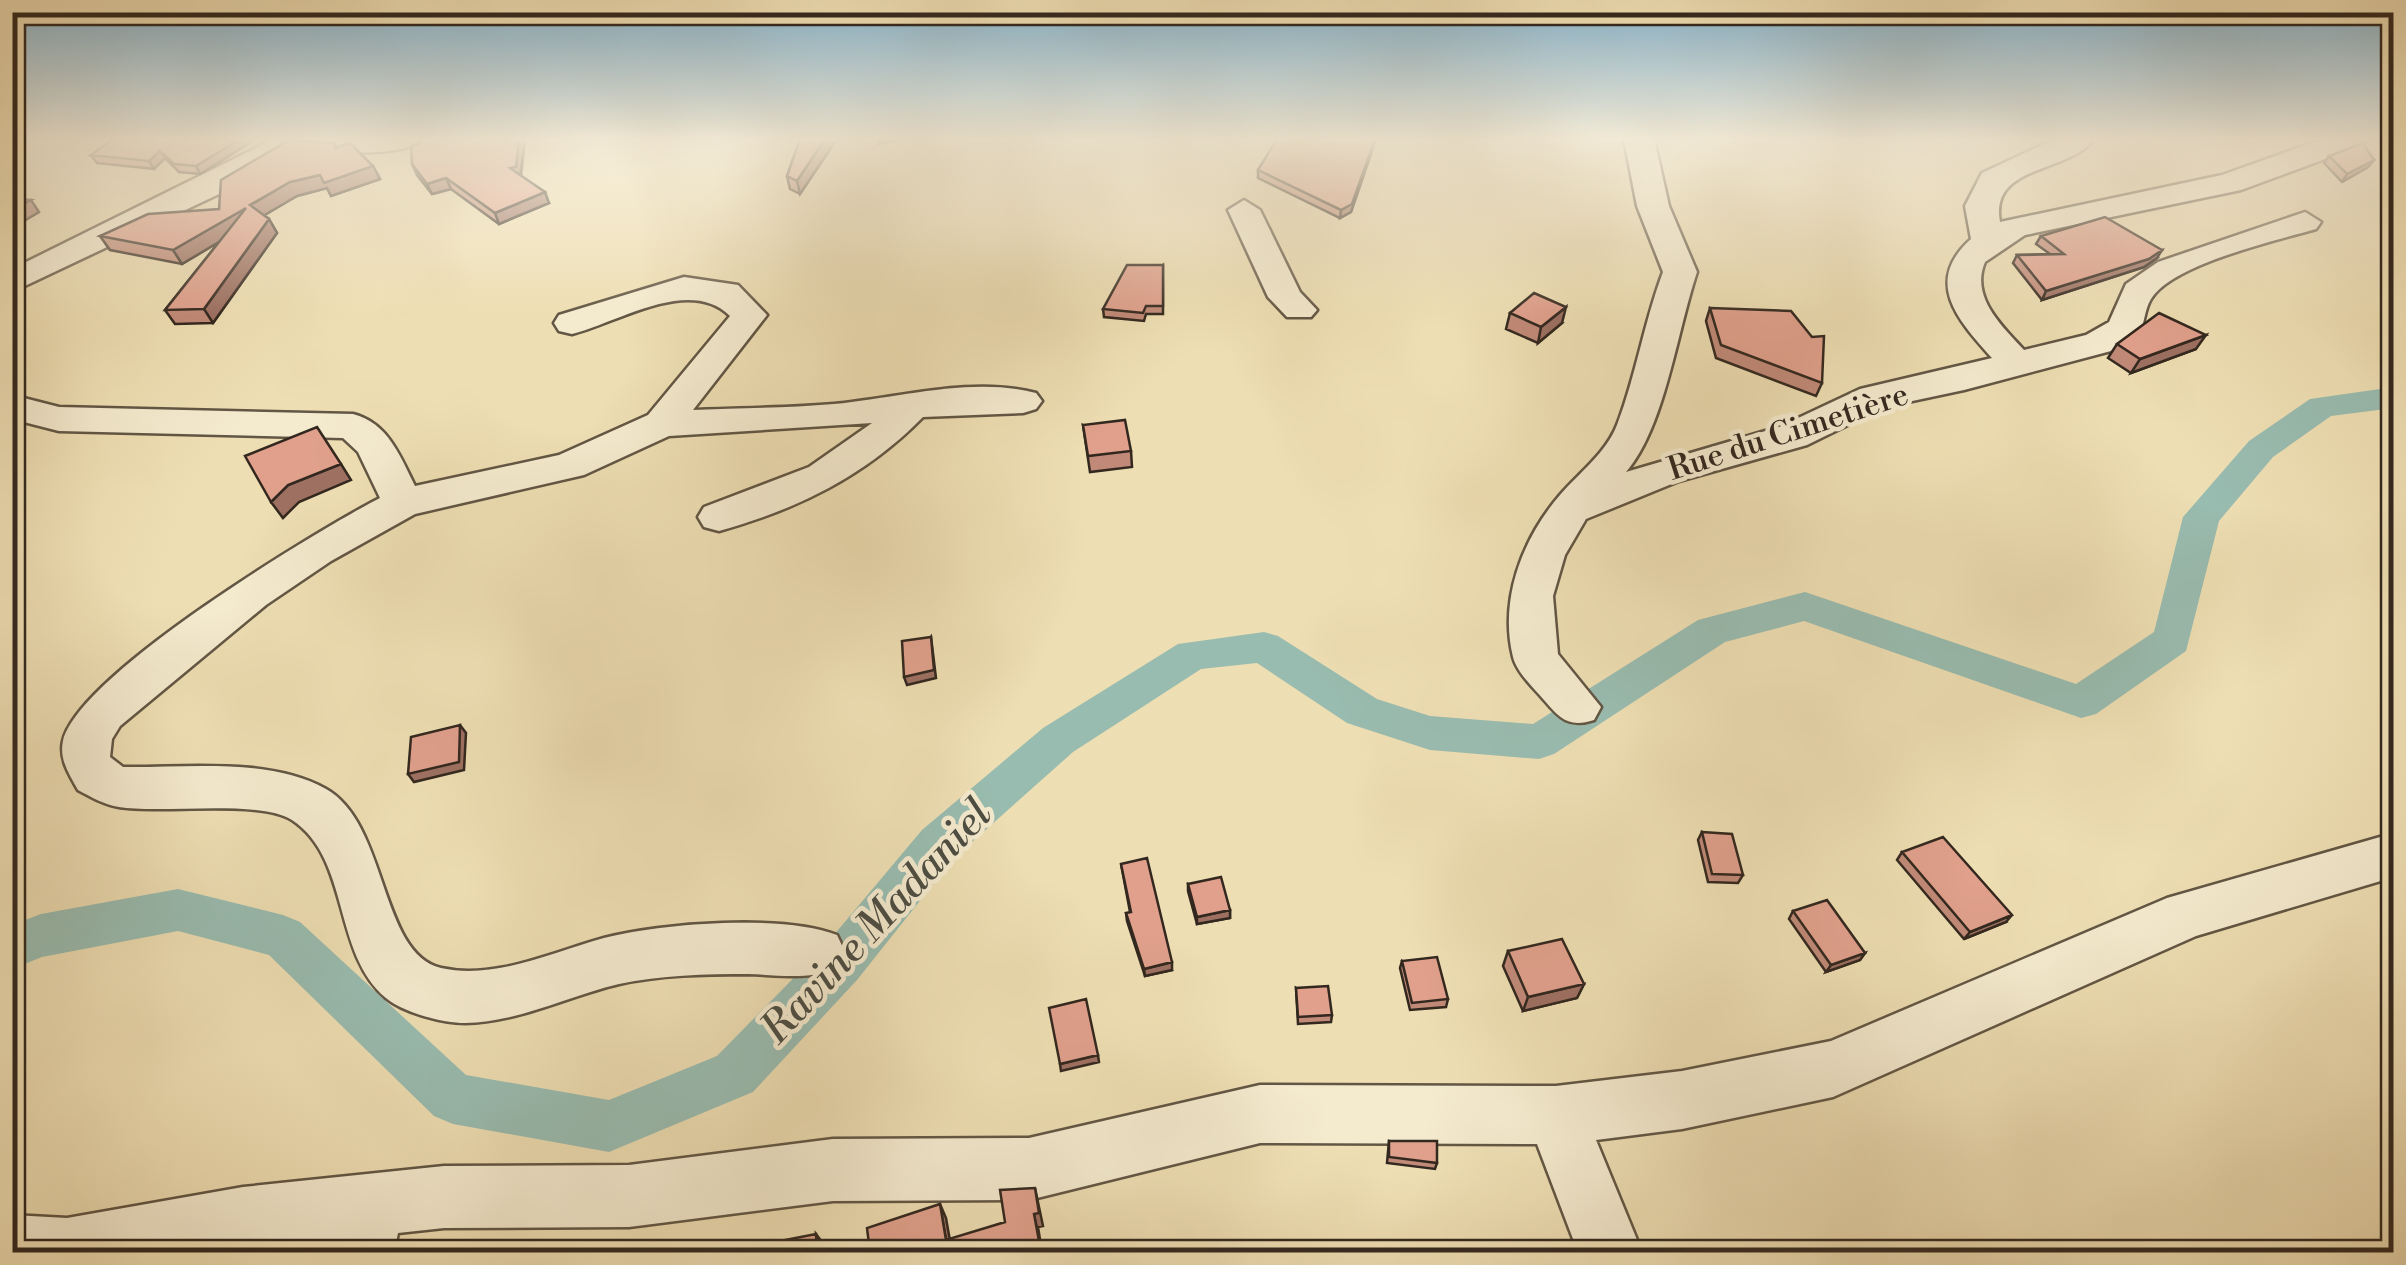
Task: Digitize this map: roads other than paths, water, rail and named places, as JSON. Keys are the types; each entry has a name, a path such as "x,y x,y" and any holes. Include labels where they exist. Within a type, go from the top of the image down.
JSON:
{"street":[{"path":"12,282 186,198"},
{"path":"1577,707 1536,659 1531,596 1544,555 1571,508 1621,453 1636,425 1660,328 1680,272 1651,198"},
{"path":"1985,198 1981,206 1987,239"},
{"path":"2016,364 1969,312 1961,280 1969,260 1987,239 2015,227 2160,198"},
{"path":"1244,210 1285,296 1298,310"},
{"name":"Rue du Cimetière","path":"1571,508 1665,472 1793,436 1873,397 2098,343 2125,328 2136,292 2169,271 2244,240 2306,222"},
{"path":"572,323 684,287 726,292 749,315 662,424"},
{"path":"818,952 699,950 621,959 483,994 447,996 407,980 390,958 362,905 336,831 309,804 282,795 118,786 95,776 86,757 88,737 103,713 251,594 316,550 403,503 570,466 662,424 910,408 945,402 1023,401"},
{"path":"12,407 59,419 353,426 375,445 403,503"},
{"path":"719,517 791,494 838,472 881,439 910,408"},
{"path":"12,1247 67,1250 244,1218 368,1228 444,1197 629,1196 833,1170 1029,1169 1260,1114 1556,1115 1682,1100 1833,1069 2186,915 2394,855"},
{"path":"1556,1115 1610,1252"}],"waterway":[{"name":"Ravine Madaniel","path":"12,947 41,936 178,910 283,937 453,1098 609,1126 735,1074 840,964 938,844 1058,740 1192,655 1264,647 1362,711 1430,733 1539,742 1712,630 1805,606 2081,702 2172,640 2201,517 2261,449 2322,407 2394,397"}]}
